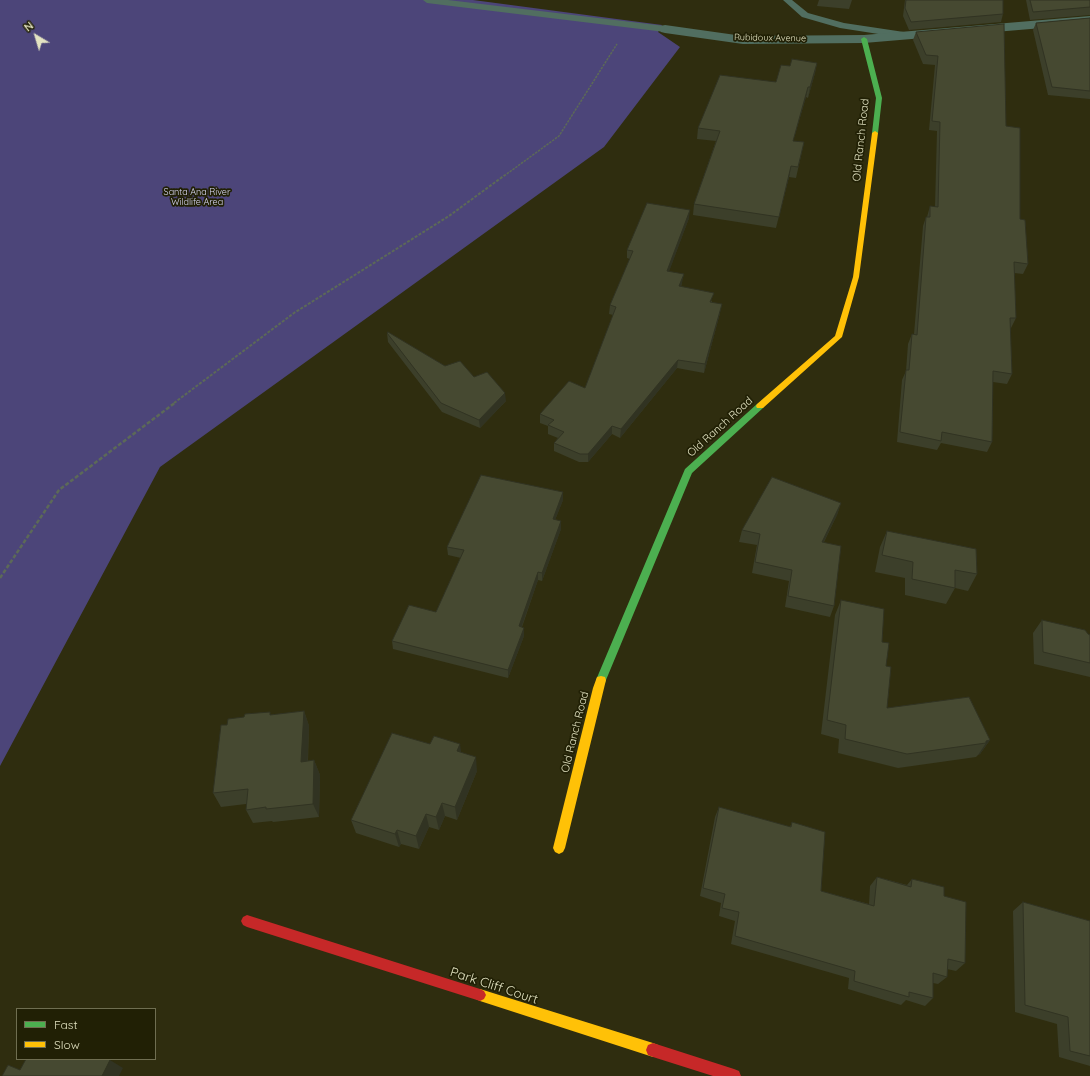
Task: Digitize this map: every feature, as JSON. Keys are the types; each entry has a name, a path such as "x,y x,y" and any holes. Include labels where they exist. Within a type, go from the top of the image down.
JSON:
{"street":[{"name":"Rubidoux Avenue","path":"665,29 743,40 864,39 1090,20"},
{"name":"Old Ranch Road","path":"559,848 598,688 688,471 838,337 856,277 879,98 864,39"},
{"name":"Park Cliff Court","path":"247,921 734,1076"}],"lane":[{"name":"Rubidoux Avenue","path":"427,0 665,29"},
{"path":"786,0 805,15 835,24 904,35"}],"path":[{"path":"0,578 59,490 294,313 449,216 559,136 630,25"}],"green space":[{"name":"Santa Ana River Wildlife Area","path":"0,0 473,0 662,25 658,32 680,47 604,147 160,467 0,766"}],"building":[{"path":"906,0 1003,0 1003,14 911,22 905,8"},
{"path":"1030,0 1090,0 1090,7 1033,12"},
{"path":"1090,18 1090,91 1052,87 1036,23"},
{"path":"1004,24 1006,126 1020,128 1020,219 1025,220 1028,264 1014,262 1016,318 1010,318 1012,374 993,371 992,442 942,432 941,441 900,432 906,370 909,370 912,334 917,335 926,217 930,217 930,206 938,207 940,122 932,121 938,56 926,55 916,32"},
{"path":"792,59 817,63 810,87 808,87 793,141 804,142 798,167 791,166 779,217 694,204 720,131 698,128 720,75 776,82 781,65 790,66"},
{"path":"647,203 690,210 667,271 684,274 679,286 714,293 710,302 722,304 705,364 678,360 621,429 612,426 588,454 580,454 554,443 564,432 548,425 554,420 540,414 569,381 585,388 616,307 610,305 633,251 627,250"},
{"path":"388,332 445,366 460,361 474,377 487,372 505,393 479,420 441,403 387,333"},
{"path":"481,475 563,492 553,519 561,521 542,573 538,572 519,626 524,628 508,670 392,641 409,605 436,612 464,550 447,547"},
{"path":"772,477 841,503 822,542 841,546 834,606 788,596 792,570 755,562 760,534 742,530"},
{"path":"887,531 976,549 977,574 955,570 955,588 912,579 913,562 882,555"},
{"path":"841,600 884,609 882,642 889,643 886,666 891,667 887,708 969,697 990,740 986,741 986,743 907,754 845,739 846,725 827,720"},
{"path":"1042,620 1085,630 1090,635 1090,663 1043,652"},
{"path":"304,711 301,762 314,760 313,804 266,809 266,807 246,810 248,789 213,793 221,725 227,725 228,719 244,717 245,714 270,712 270,715"},
{"path":"392,733 430,744 434,736 460,744 457,751 476,757 455,807 442,803 436,817 426,814 416,836 397,830 395,834 351,820"},
{"path":"719,807 791,827 792,822 825,832 821,891 874,906 877,877 911,887 912,879 944,887 944,896 966,902 965,963 948,959 947,977 933,973 933,998 909,992 909,997 854,981 855,971 735,936 739,912 722,908 725,894 703,888"},
{"path":"1023,902 1090,921 1090,1056 1070,1051 1068,1017 1025,1005"},
{"path":"25,1060 110,1060 102,1076 2,1076 8,1065 20,1070"}],"traffic: fast":[{"path":"864,39 879,98 875,133"},
{"path":"601,680 688,471 760,406"}],"traffic: slow":[{"path":"760,406 838,337 856,277 875,133"},
{"path":"559,848 601,680"},
{"path":"480,995 653,1050"}],"traffic: jam":[{"path":"247,921 480,995"},
{"path":"653,1050 734,1076"}]}
